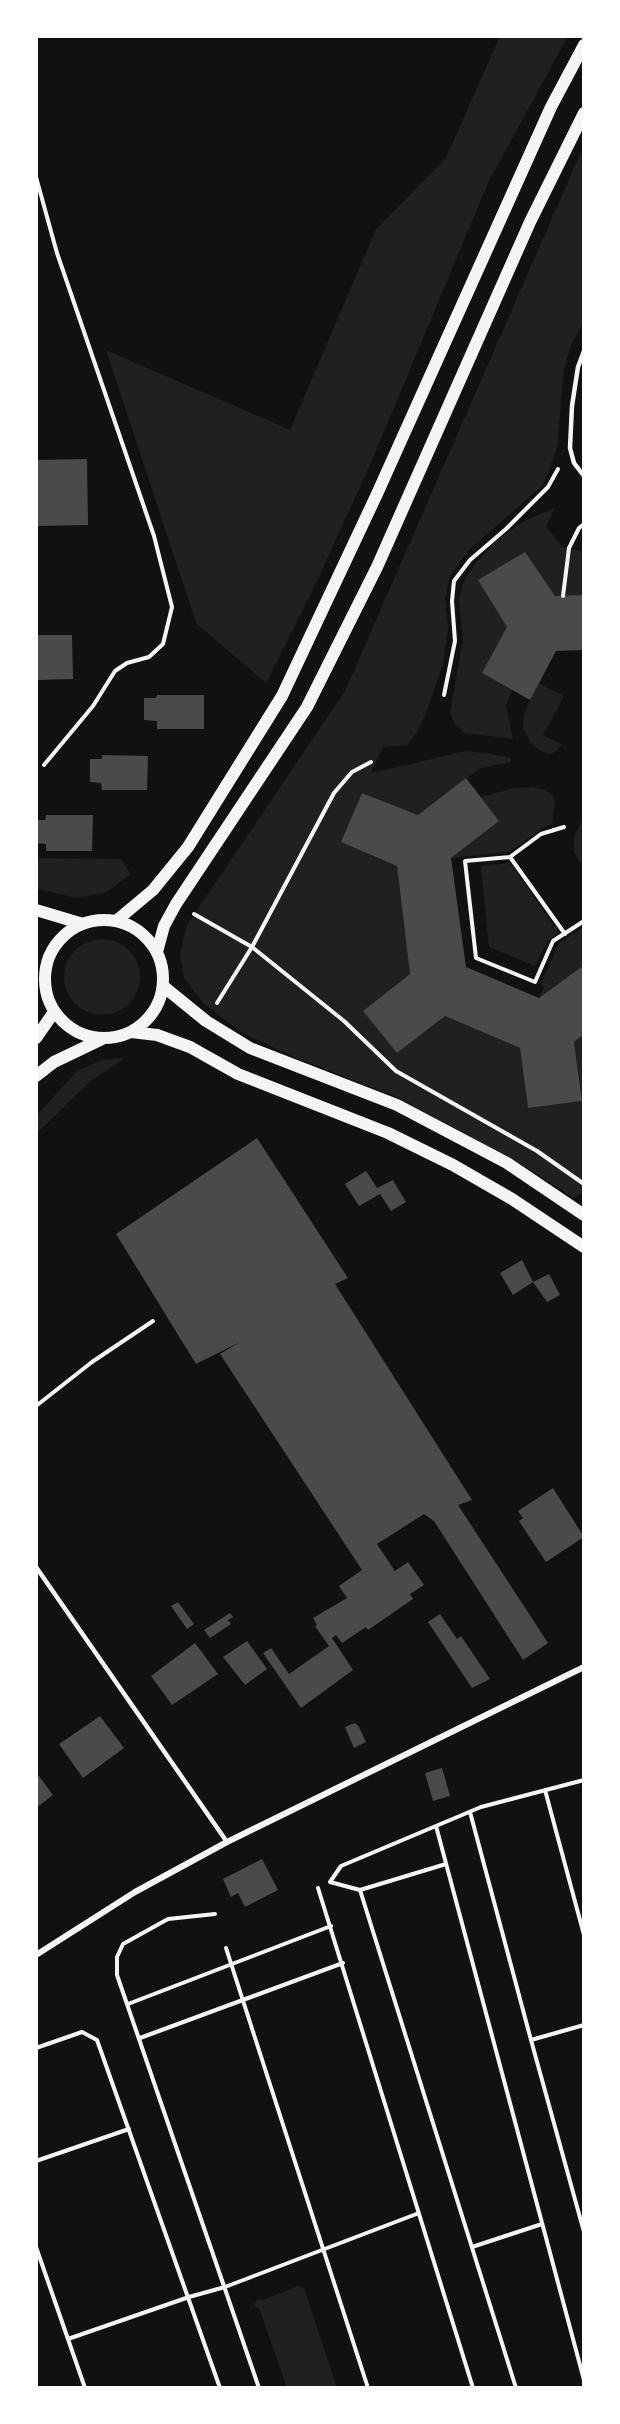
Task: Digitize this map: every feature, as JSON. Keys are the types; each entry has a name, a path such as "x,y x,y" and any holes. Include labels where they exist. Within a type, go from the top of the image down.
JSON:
{"main road":[{"path":"116,921 153,890 188,847 282,696 377,494 542,126 584,45"},
{"path":"157,952 164,926 176,904 307,707 377,567 530,222 584,114"},
{"path":"36,910 83,924"},
{"path":"36,978 45,988 54,1012 74,1030 87,1037 102,1039 117,1038 144,1023 154,1012 160,999 163,973 157,952 145,937 131,927 116,921 99,921 83,924 61,938 47,961 45,988"},
{"path":"163,986 206,1021 250,1048 397,1105 507,1163 584,1215"},
{"path":"36,1038 54,1012"},
{"path":"131,1032 157,1035 190,1047 238,1074 388,1133 453,1165 512,1199 584,1248"},
{"path":"36,1076 54,1062 102,1039"}],"street":[{"path":"36,1955 150,1883 227,1842 584,1667"}],"lane":[{"path":"584,351 578,367 572,405 570,448 574,463 584,476"},
{"path":"36,1567 227,1842"}],"path":[{"path":"36,177 57,254 154,536 172,607 163,644 149,657 127,663 115,671 93,706 44,765"},
{"path":"444,695 454,641 452,601 454,581 470,560 506,529 548,487 570,448"},
{"path":"563,596 569,548 579,528 584,524"},
{"path":"206,1021 252,947 334,793 352,772 371,762"},
{"path":"564,827 541,834 510,857 465,861 476,958 535,982 553,941 584,921"},
{"path":"510,857 565,934"},
{"path":"176,904 252,947 344,1021 396,1071 537,1151 584,1184"},
{"path":"36,1406 92,1362 153,1321"},
{"path":"446,1864 360,1890 330,1882 341,1866 470,1812 584,1780"},
{"path":"545,1790 584,1935"},
{"path":"470,1812 584,2232"},
{"path":"436,1826 584,2380"},
{"path":"318,1888 473,2388"},
{"path":"360,1890 516,2388"},
{"path":"215,1914 168,1918 123,1944 117,1957 117,1975 259,2388"},
{"path":"128,2004 331,1926"},
{"path":"226,1948 368,2388"},
{"path":"140,2038 343,1963"},
{"path":"531,2040 584,2025"},
{"path":"36,2048 82,2032 97,2040 220,2388"},
{"path":"36,2161 129,2129"},
{"path":"68,2339 189,2297 225,2287 419,2213"},
{"path":"471,2247 543,2224"},
{"path":"36,2247 85,2388"}],"shaded area":[{"path":"500,36 568,36 488,183 370,465 315,585 266,683 196,623 106,350 290,430 376,229 446,158"},
{"path":"584,145 584,322 572,343 564,368 557,448 543,485 469,550 450,576 445,598 448,628 443,664 429,705 419,729 408,745 383,747 371,773 466,751 511,758 511,762 481,768 418,815 362,793 342,842 397,866 410,974 363,1011 397,1053 445,1016 520,1048 528,1108 582,1101 574,1042 584,1034 584,1198 579,1194 574,1198 519,1163 397,1097 292,1056 241,1032 204,1004 184,978 180,953 187,925 345,691"},
{"path":"555,508 546,526 561,546 584,552 584,595 513,619 482,673 512,690 506,706 513,739 465,733 455,724 450,713 463,639 459,600 463,583 475,564 495,542 524,521"},
{"path":"538,683 564,696 543,735 562,744 557,751 550,754 540,751 530,742 523,728 524,714"},
{"path":"532,787 545,790 552,795 555,802 552,824 509,852 451,858 499,821 480,797 514,788"},
{"path":"584,815 584,869 574,852 574,837"},
{"path":"36,858 121,859 131,874 107,892 77,898 36,889"},
{"path":"510,863 559,933 548,940 535,966 489,947 481,866"},
{"path":"583,928 584,965 539,998 544,987 541,985 559,943"},
{"path":"102,939 116,942 129,950 137,963 140,977 137,991 129,1004 116,1012 102,1015 88,1012 75,1004 67,991 64,977 67,963 75,950 88,942"},
{"path":"125,1058 92,1080 36,1134 36,1116 77,1071 101,1060"},
{"path":"298,2286 304,2288 337,2388 287,2388 259,2308 254,2306 257,2299 263,2300"}],"building":[{"path":"87,459 88,525 36,526 36,460"},
{"path":"525,552 555,596 584,595 584,650 556,651 530,700 482,673 507,627 478,580"},
{"path":"36,635 72,635 73,679 36,680"},
{"path":"157,695 204,695 204,729 157,729 157,721 144,720 144,698 156,698"},
{"path":"102,755 148,756 147,790 102,790 101,783 90,782 90,759 102,759"},
{"path":"466,778 499,821 451,858 466,967 539,998 584,965 584,1034 574,1042 582,1101 528,1108 520,1048 445,1016 397,1053 363,1011 410,974 397,866 341,842 362,793 418,815"},
{"path":"46,815 93,815 92,851 46,851 46,844 36,843 36,820 45,820"},
{"path":"257,1138 348,1278 335,1284 472,1500 458,1505 548,1643 523,1660 434,1521 424,1514 377,1544 395,1571 408,1562 424,1585 410,1594 413,1599 368,1630 366,1627 342,1643 336,1635 332,1638 353,1670 301,1708 263,1653 271,1648 289,1674 329,1646 315,1626 317,1625 313,1618 347,1598 339,1586 362,1570 220,1354 240,1342 196,1364 116,1234"},
{"path":"366,1171 377,1188 393,1180 406,1202 391,1211 380,1194 359,1206 345,1184"},
{"path":"522,1260 533,1282 513,1295 500,1273"},
{"path":"549,1274 560,1295 547,1302 533,1282"},
{"path":"553,1488 584,1537 546,1562 519,1521 523,1518 518,1511"},
{"path":"178,1602 194,1624 187,1629 171,1606"},
{"path":"230,1613 233,1617 228,1620 231,1624 210,1638 204,1630"},
{"path":"440,1614 457,1639 461,1636 490,1679 472,1688 428,1622"},
{"path":"247,1641 267,1669 245,1685 223,1657"},
{"path":"195,1643 218,1674 172,1705 151,1676"},
{"path":"100,1716 124,1748 83,1778 59,1744"},
{"path":"355,1723 366,1742 354,1748 345,1727"},
{"path":"442,1768 450,1796 433,1801 425,1773"},
{"path":"36,1772 53,1795 36,1808"},
{"path":"262,1859 278,1890 245,1907 238,1893 231,1897 223,1879"}]}
